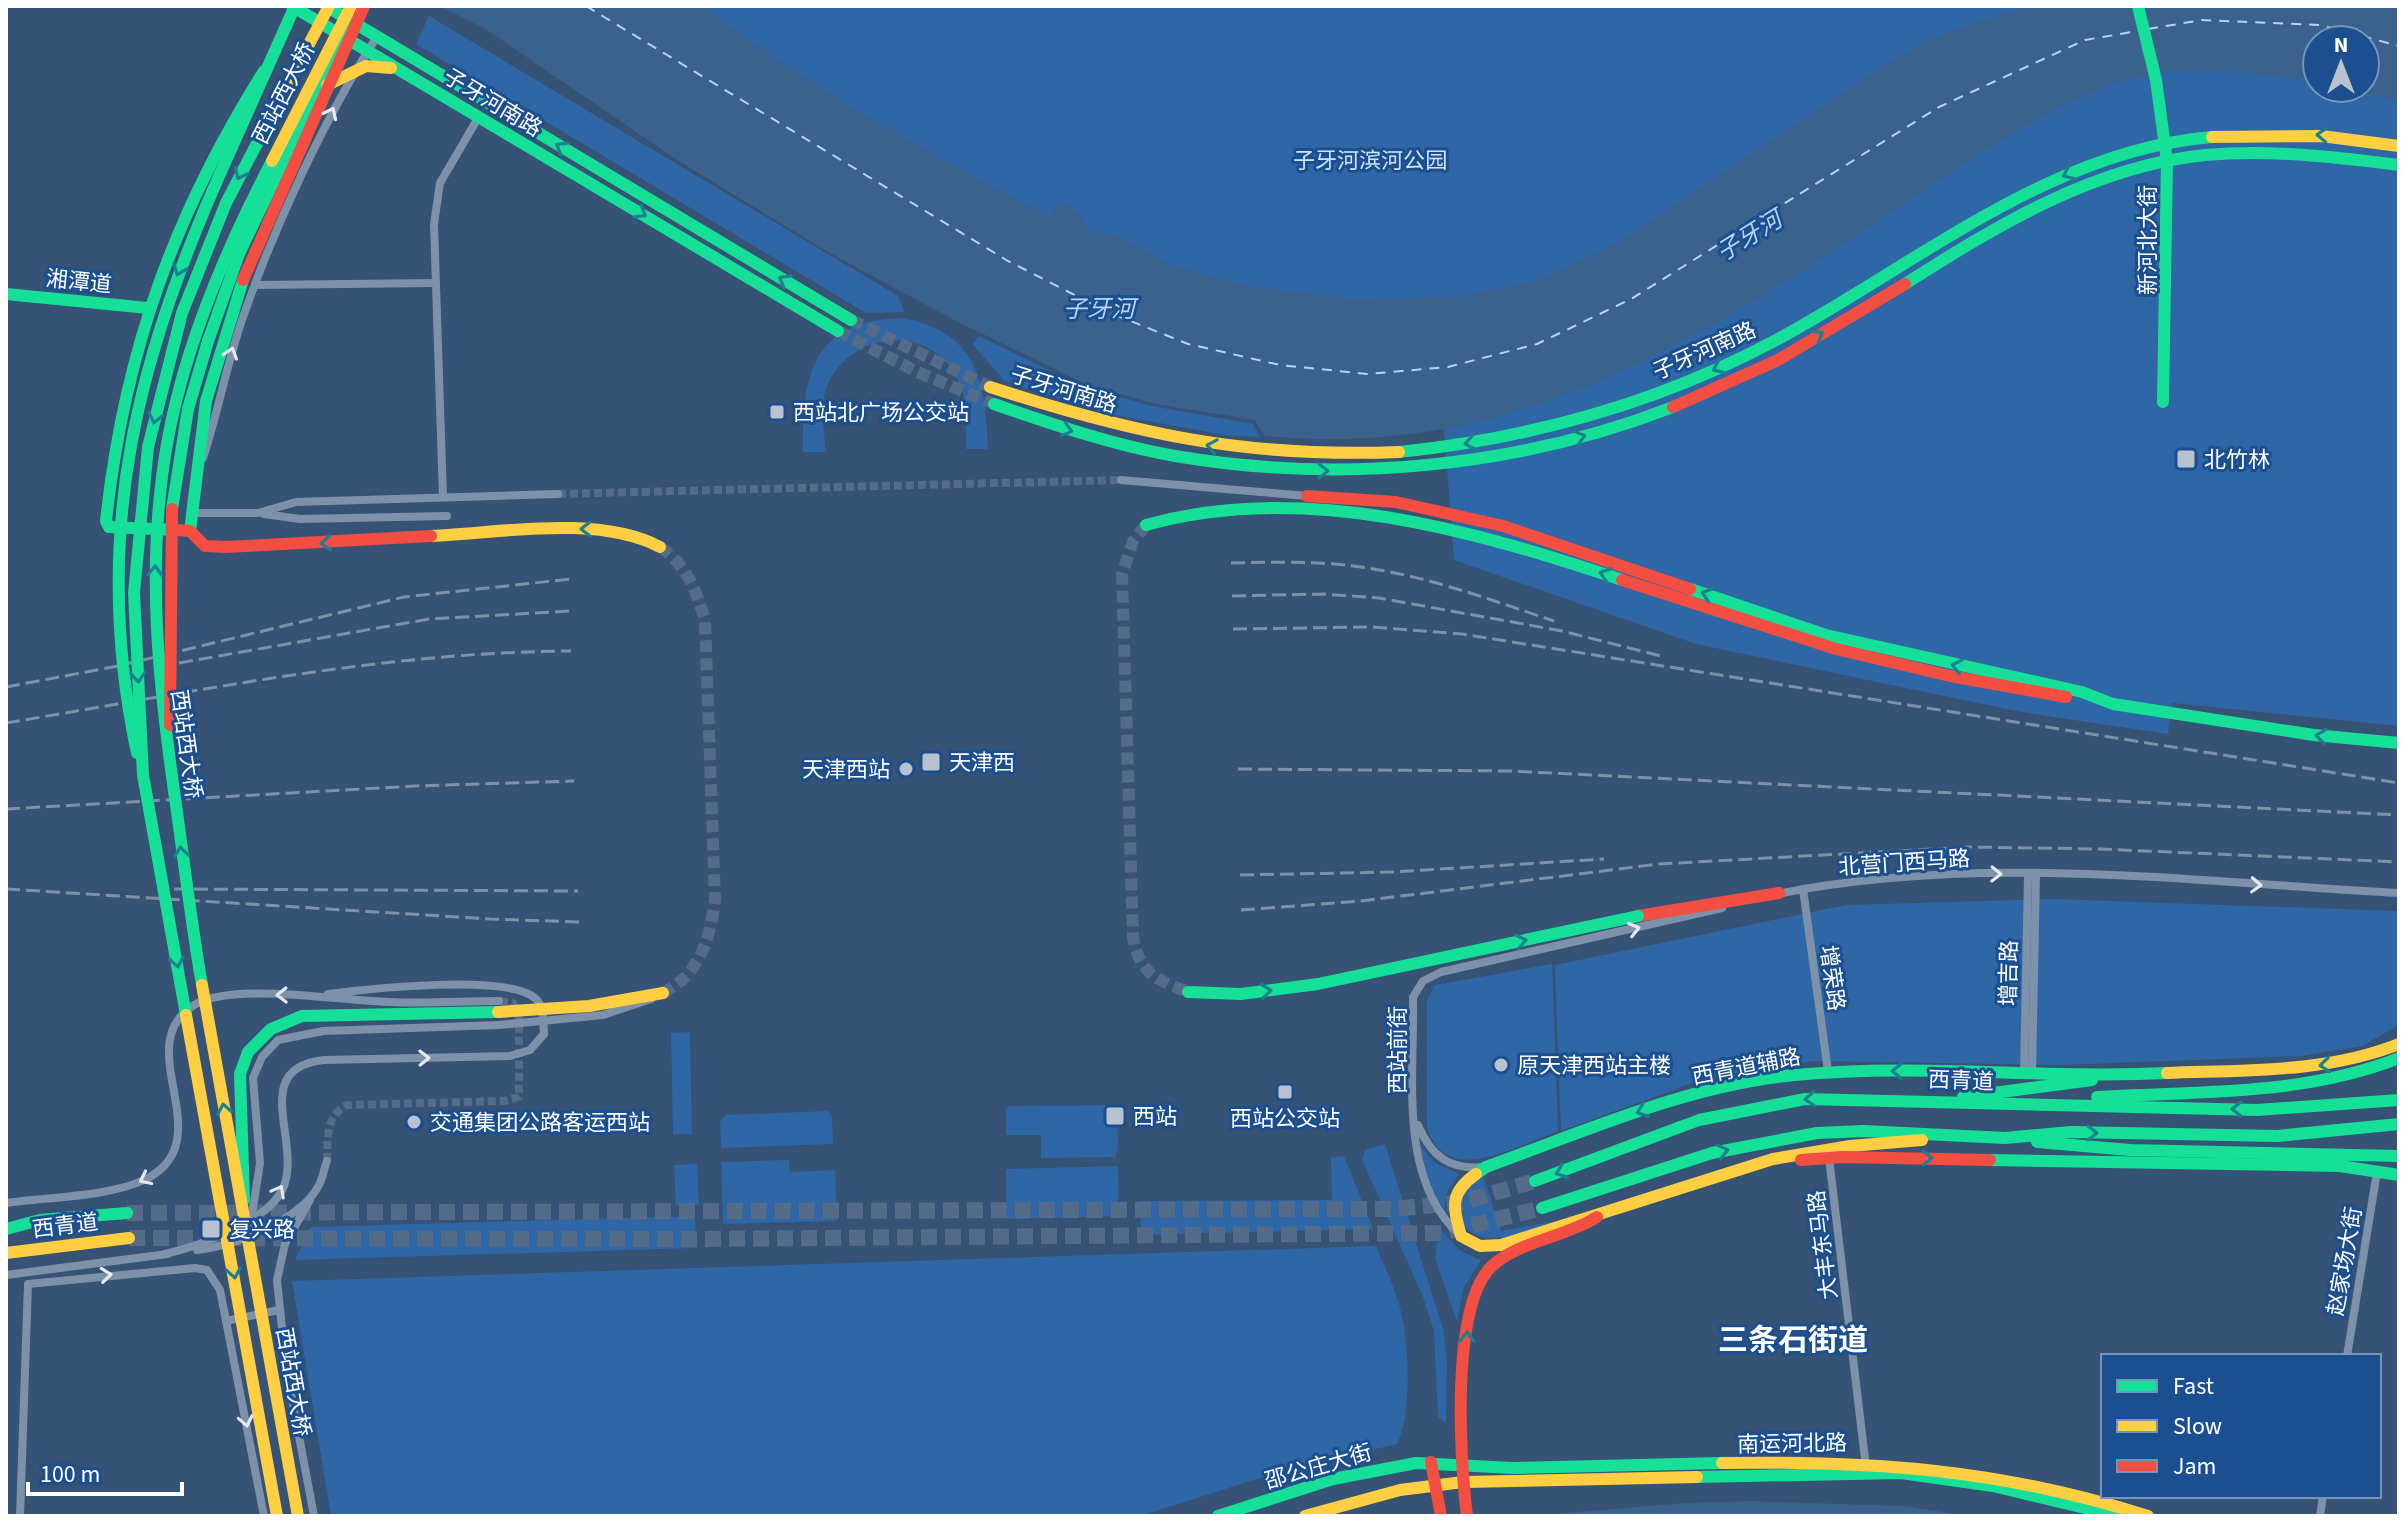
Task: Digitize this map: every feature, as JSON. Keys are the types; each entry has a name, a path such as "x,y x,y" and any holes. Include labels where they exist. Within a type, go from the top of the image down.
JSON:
{"main road":[{"path":"190,531 206,401 249,283 364,6"},
{"name":"新河北大街","path":"2138,6 2156,80 2167,161 2163,402"},
{"path":"143,775 129,722 119,637 124,503 141,402 162,318 176,276 264,71 296,8 339,10 343,35 239,254 188,409 172,501 170,760"},
{"name":"子牙河南路","path":"296,8 838,331"},
{"name":"子牙河南路","path":"339,10 851,320"},
{"name":"西站西大桥","path":"298,1516 248,1212 198,962 158,679 154,586 166,457 177,398 197,332 237,231 339,10"},
{"name":"西站西大桥","path":"277,1516 143,775 135,578 143,483 169,357 199,267 226,203 339,10"},
{"path":"315,95 336,78 357,69 382,66 405,73"},
{"path":"264,71 225,129 148,308 118,428 106,521 109,527 190,531 205,546 226,547 588,528 617,530 660,547"},
{"name":"子牙河南路","path":"990,387 1110,424 1189,442 1269,454 1392,454 1508,436 1608,410 1714,371 1785,335 2035,190 2091,165 2164,143 2264,133 2345,136 2399,146"},
{"path":"2141,149 2152,153 2152,161 2146,166"},
{"name":"子牙河南路","path":"994,404 1067,430 1220,464 1348,471 1518,452 1631,423 1727,386 2018,217 2073,191 2146,166 2231,154 2306,153 2399,165"},
{"name":"湘潭道","path":"6,294 148,308"},
{"path":"1307,496 1396,502 1503,526 1826,635 2082,692 2113,704"},
{"path":"1146,525 1182,514 1280,509 1328,510 1416,520 1489,537 1763,628 1870,660 1957,679 2113,704 2314,735 2399,743"},
{"path":"1188,992 1241,994 1318,984 1638,916 1779,893"},
{"path":"248,1212 240,1074 253,1044 273,1027 302,1016 559,1008 614,1003 663,993"},
{"name":"西青道辅路","path":"1461,1236 1454,1215 1456,1194 1467,1178 1486,1167 1684,1098 1747,1082 1828,1071 2131,1075 2330,1065 2361,1059 2399,1044"},
{"path":"2017,1102 2253,1087 2348,1077 2399,1058"},
{"path":"1942,1100 2131,1075"},
{"name":"西青道","path":"1535,1181 1699,1120 1805,1099 2257,1110 2399,1100"},
{"path":"2008,1138 2067,1132 2277,1135 2399,1124"},
{"path":"1542,1208 1706,1155 1767,1140 1818,1133 2008,1138 2074,1147 2399,1156"},
{"path":"1461,1236 1480,1246 1501,1245 1597,1217 1738,1169 1804,1152 1961,1136"},
{"path":"2361,1156 2399,1162"},
{"path":"1738,1169 1829,1158 2224,1162 2340,1166 2399,1175"},
{"name":"西青道","path":"6,1229 40,1220 127,1213"},
{"path":"1467,1515 1461,1414 1469,1308 1482,1274 1510,1255 1552,1242 1597,1217"},
{"path":"6,1220 40,1220"},
{"name":"西青道","path":"6,1253 129,1238"},
{"path":"1431,1462 1441,1516"},
{"name":"南运河北路","path":"1431,1462 1492,1468 1933,1466 2005,1478 2102,1501 2148,1516"},
{"name":"邵公庄大街","path":"1218,1516 1356,1475 1401,1464 1431,1462"},
{"name":"南运河北路","path":"1435,1485 1866,1466 1964,1481 2118,1516"},
{"name":"邵公庄大街","path":"1305,1516 1400,1490 1435,1485"}],"street":[{"path":"378,35 326,125 249,283 435,283"},
{"path":"443,497 434,224 440,183 478,118"},
{"path":"1121,480 1307,496"},
{"path":"258,513 296,502 558,494"},
{"path":"193,513 258,513 300,519 447,516"},
{"name":"北营门西马路","path":"1423,981 1441,972 1779,893 1893,878 2032,875 2399,893"},
{"name":"增吉路","path":"2028,1073 2032,875"},
{"name":"增荣路","path":"1803,889 1828,1071"},
{"name":"西站前街","path":"1423,981 1413,997 1418,1164 1426,1191 1444,1220 1461,1236"},
{"path":"6,1203 129,1186 156,1174 176,1147 179,1132 167,1047 176,1021 196,1004 222,996 328,994 404,987 508,988 529,993 543,1008 544,1034 530,1050 510,1056 324,1060 297,1066 288,1074 283,1088 284,1186 271,1205 248,1212 204,1244 165,1254"},
{"path":"253,1234 248,1212 260,1163 253,1078 268,1048 292,1035 571,1020 624,1010 663,993"},
{"path":"328,994 389,1002 499,1001"},
{"path":"1416,1121 1436,1156 1459,1167 1486,1167"},
{"name":"大丰东马路","path":"1829,1158 1866,1466"},
{"path":"314,1516 279,1310 281,1256 318,1187 327,1161"},
{"name":"赵家场大街","path":"2347,1354 2377,1172"},
{"path":"6,1275 227,1245 280,1221 318,1187"},
{"path":"20,1516 28,1284 152,1270 202,1269 216,1279 264,1516"},
{"path":"226,1321 279,1310"}],"green space":[{"name":"子牙河滨河公园","path":"668,6 2074,6 1585,279 1321,317 951,197"},
{"path":"429,16 898,296 905,312 866,313 416,44"},
{"name":"北竹林","path":"2177,64 2301,70 2301,104 2381,104 2381,90 2399,91 2399,726 2172,703 2168,734 2021,712 1696,644 1454,560 1443,415 2025,111"},
{"path":"903,318 948,335 973,364 984,403 988,449 966,449 965,402 956,376 942,358 924,346 904,341 884,341 846,359 833,375 823,403 826,452 803,452 805,399 818,357 831,341 848,329 872,321"},
{"path":"979,336 1081,386 1152,406 1253,424 1260,437 1225,435 1104,413 1005,381 972,344"},
{"path":"2055,899 2399,911 2399,1025 2362,1046 2301,1056 2061,1065 1813,1061 1695,1082 1561,1131 1555,965 1846,905"},
{"path":"1552,964 1558,1131 1484,1158 1465,1160 1449,1156 1436,1145 1427,1125 1427,1000 1435,985"},
{"path":"690,1032 692,1134 673,1134 671,1033"},
{"path":"1112,1105 1117,1110 1118,1148 1115,1157 1041,1158 1041,1135 1006,1135 1006,1109 1010,1106"},
{"path":"828,1111 832,1117 833,1144 721,1148 720,1121 726,1115"},
{"path":"1385,1144 1443,1329 1447,1362 1446,1422 1438,1418 1434,1331 1423,1297 1362,1160 1365,1150"},
{"path":"1420,1145 1435,1163 1459,1174 1447,1192 1444,1210 1429,1184"},
{"path":"1344,1156 1373,1229 1141,1235 1140,1201 1332,1200 1331,1157"},
{"path":"789,1160 790,1172 835,1170 837,1221 723,1224 721,1162"},
{"path":"697,1164 699,1205 676,1205 674,1165"},
{"path":"1118,1166 1119,1216 1007,1219 1006,1169"},
{"path":"1483,1177 1501,1231 1566,1219 1514,1236 1488,1238 1476,1235 1466,1228 1460,1205 1469,1185"},
{"path":"695,1216 696,1248 295,1260 311,1227"},
{"path":"1439,1228 1461,1251 1481,1260 1464,1287 1457,1321 1435,1258"},
{"path":"1376,1246 1397,1297 1405,1336 1407,1395 1397,1444 1282,1471 1140,1516 331,1516 292,1281"}],"water":[{"name":"子牙河","path":"439,6 708,6 711,12 751,42 834,97 1051,218 1061,200 1080,215 1091,233 1117,235 1165,263 1246,286 1351,299 1459,297 1538,281 1614,245 1875,71 1925,42 2031,6 2399,6 2399,101 2381,97 2381,24 2301,24 2301,80 2245,73 2172,72 2138,77 2069,102 2001,140 1729,315 1650,358 1597,382 1492,418 1438,430 1383,437 1325,439 1264,436 1255,420 1156,404 1085,384 956,321 828,252 677,160 487,30"},
{"path":"1749,1501 1904,1506 1969,1516 1527,1516 1685,1503"}],"ferry route":[{"path":"586,6 1008,261 1108,312 1188,344 1280,365 1367,374 1448,367 1537,344 1631,299 1939,107 2085,40 2138,31"},
{"path":"2148,29 2202,20 2321,25 2399,46"}],"tunnel":[{"path":"851,320 990,387"},
{"path":"838,331 917,372 994,404"},
{"path":"558,494 1121,480"},
{"path":"1146,525 1133,541 1122,574 1133,936 1139,958 1150,973 1188,992"},
{"path":"660,547 677,562 690,580 705,621 715,899 706,941 695,965 676,985 663,993"},
{"path":"327,1161 331,1122 347,1105 504,1101 519,1097 519,1017 513,1003 499,1001"},
{"path":"127,1213 1393,1209 1463,1202 1535,1181"},
{"path":"129,1238 697,1239 1441,1233 1542,1208"}],"railway":[{"path":"1231,563 1323,563 1379,570 1455,588 1554,621"},
{"path":"6,687 118,666 404,597 571,579"},
{"path":"1232,596 1323,594 1379,598 1562,631 1665,657"},
{"path":"179,663 429,619 571,611"},
{"path":"1233,629 1372,627 1462,634 2399,783"},
{"path":"6,723 358,666 429,658 571,651"},
{"path":"1238,769 1510,771 2399,815"},
{"path":"6,809 415,786 574,781"},
{"path":"1241,910 1361,901 1659,864 1969,847 2100,849 2399,862"},
{"path":"1240,875 1393,872 1604,859"},
{"path":"6,889 579,922"},
{"path":"174,889 578,891"}],"traffic: fast":[{"path":"292,6 838,331"},
{"path":"232,147 295,6"},
{"path":"326,6 851,320"},
{"path":"2138,6 2156,80 2167,161 2163,402"},
{"path":"208,341 239,254 346,30"},
{"path":"176,530 109,527 106,521 114,459 140,342 179,232 204,178 264,71"},
{"path":"186,1015 143,775 134,593 148,447 182,313 226,203 277,105"},
{"path":"1399,452 1449,446 1547,427 1643,399 1735,361 1780,338 1987,214 2041,187 2096,163 2153,146 2212,137"},
{"path":"137,753 123,671 119,592 121,517 132,442 148,369 171,296 232,147"},
{"path":"1905,284 1975,241 2048,202 2085,185 2164,161 2205,155 2278,153 2399,165"},
{"path":"202,985 170,766 160,674 156,582 160,490 175,407 196,335 223,263 272,161"},
{"path":"190,531 206,401 243,280"},
{"path":"6,294 148,308"},
{"path":"172,509 188,409 208,341"},
{"path":"994,404 1084,434 1175,456 1301,469 1364,469 1490,457 1613,428 1673,407"},
{"path":"1146,525 1206,513 1266,508 1326,510 1387,517 1507,544 1622,580"},
{"path":"1690,589 1826,635 2082,692 2113,704 2314,735 2399,743"},
{"path":"1188,992 1241,994 1318,984 1638,916"},
{"path":"244,1200 240,1074 248,1052 271,1029 302,1016 498,1012"},
{"path":"2097,1097 2250,1090 2326,1079 2399,1058"},
{"path":"1476,1174 1486,1167 1638,1111 1755,1080 1888,1070 2167,1073"},
{"path":"1963,1097 2092,1080"},
{"path":"1535,1181 1699,1120 1805,1099 2257,1110 2399,1100"},
{"path":"1542,1208 1712,1153 1817,1133 1864,1131 2005,1138 2071,1132 2277,1136 2399,1124"},
{"path":"2037,1142 2130,1150 2399,1156"},
{"path":"1990,1160 2340,1166 2399,1175"},
{"path":"6,1229 40,1220 127,1213"},
{"path":"1218,1516 1333,1479 1416,1463 1513,1468 1722,1463"},
{"path":"1697,1477 1901,1473 1993,1486 2118,1516"}],"traffic: slow":[{"path":"277,105 329,6"},
{"path":"272,161 351,6"},
{"path":"327,85 366,66 391,68"},
{"path":"2212,137 2321,136 2399,146"},
{"path":"990,387 1093,418 1191,439 1291,451 1399,452"},
{"path":"431,536 578,528 635,537 660,547"},
{"path":"202,985 298,1516"},
{"path":"498,1012 589,1006 663,993"},
{"path":"186,1015 277,1516"},
{"path":"2167,1073 2314,1065 2399,1044"},
{"path":"1476,1174 1461,1187 1455,1201 1461,1236 1480,1246 1501,1245 1773,1159 1850,1146 1922,1140"},
{"path":"6,1253 129,1238"},
{"path":"1722,1463 1833,1464 1937,1471 2040,1488 2148,1516"},
{"path":"1305,1516 1400,1490 1463,1482 1697,1477"}],"traffic: jam":[{"path":"243,280 364,6"},
{"path":"1673,407 1778,360 1905,284"},
{"path":"1307,496 1396,502 1503,526 1690,589"},
{"path":"170,725 172,509"},
{"path":"176,530 190,531 205,546 226,547 431,536"},
{"path":"1622,580 1836,649 1950,676 2066,697"},
{"path":"1638,916 1779,893"},
{"path":"1801,1160 1842,1157 1990,1160"},
{"path":"1467,1516 1461,1385 1469,1314 1479,1286 1492,1266 1503,1258 1597,1217"},
{"path":"1431,1462 1441,1516"}],"place":[{"name":"西站北广场公交站","path":"777,412"},
{"name":"北竹林","path":"2186,459"},
{"name":"天津西","path":"931,762"},
{"name":"天津西站","path":"906,769"},
{"name":"原天津西站主楼","path":"1501,1065"},
{"name":"西站公交站","path":"1285,1092"},
{"name":"西站","path":"1115,1116"},
{"name":"交通集团公路客运西站","path":"414,1122"},
{"name":"复兴路","path":"211,1229"}],"district":[{"name":"三条石街道","path":"1793,1340"}]}
